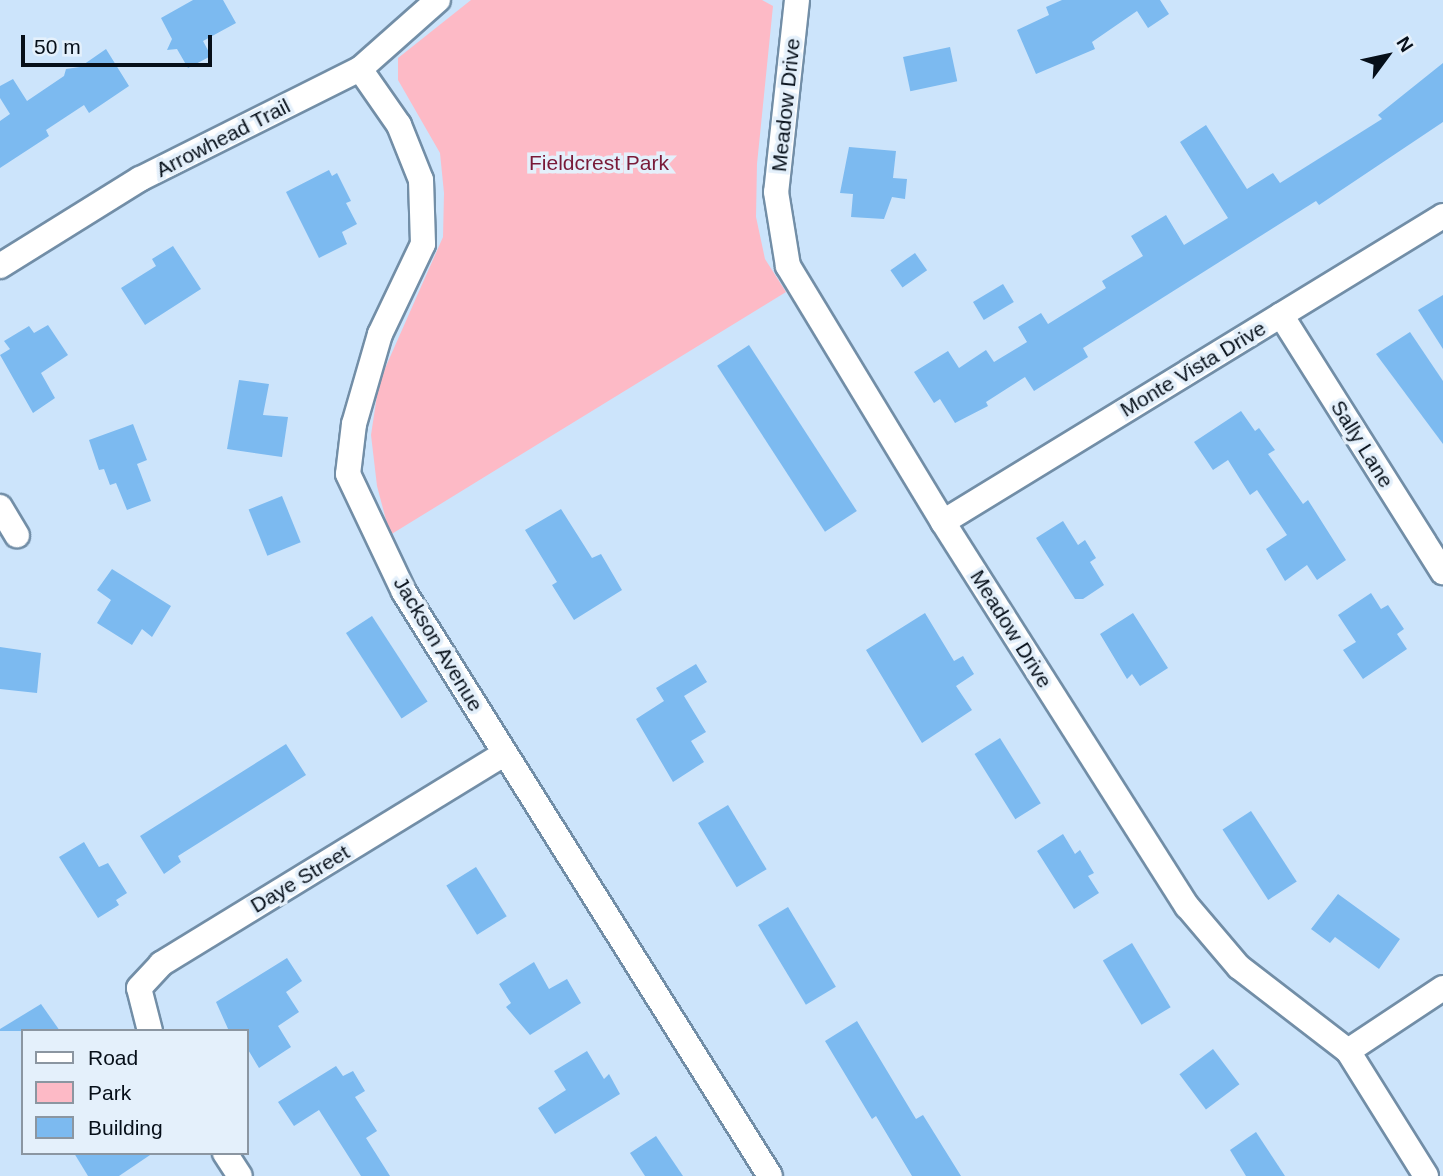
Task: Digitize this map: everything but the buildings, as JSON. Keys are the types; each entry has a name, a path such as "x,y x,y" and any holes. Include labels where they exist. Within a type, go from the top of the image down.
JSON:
{"street":[{"name":"Arrowhead Trail","path":"0,266 141,179 360,69 438,0"},
{"name":"Meadow Drive","path":"797,0 776,192 788,266 943,522 1187,906 1239,967 1348,1051 1426,1176"},
{"name":"Jackson Avenue","path":"360,69 399,125 421,180 423,244 380,334 354,424 348,474 404,592 770,1176"},
{"name":"Monte Vista Drive","path":"943,522 1443,216"},
{"name":"Sally Lane","path":"1281,315 1443,572"},
{"path":"0,507 17,535"},
{"name":"Daye Street","path":"149,1029 139,988 161,964 504,754"},
{"path":"1348,1051 1443,988"},
{"path":"226,1155 240,1176"}],"green space":[{"name":"Fieldcrest Park","path":"471,0 762,0 773,6 757,164 756,217 765,259 786,292 390,535 377,486 371,435 379,382 443,237 444,193 440,153 398,80 398,58"}]}
